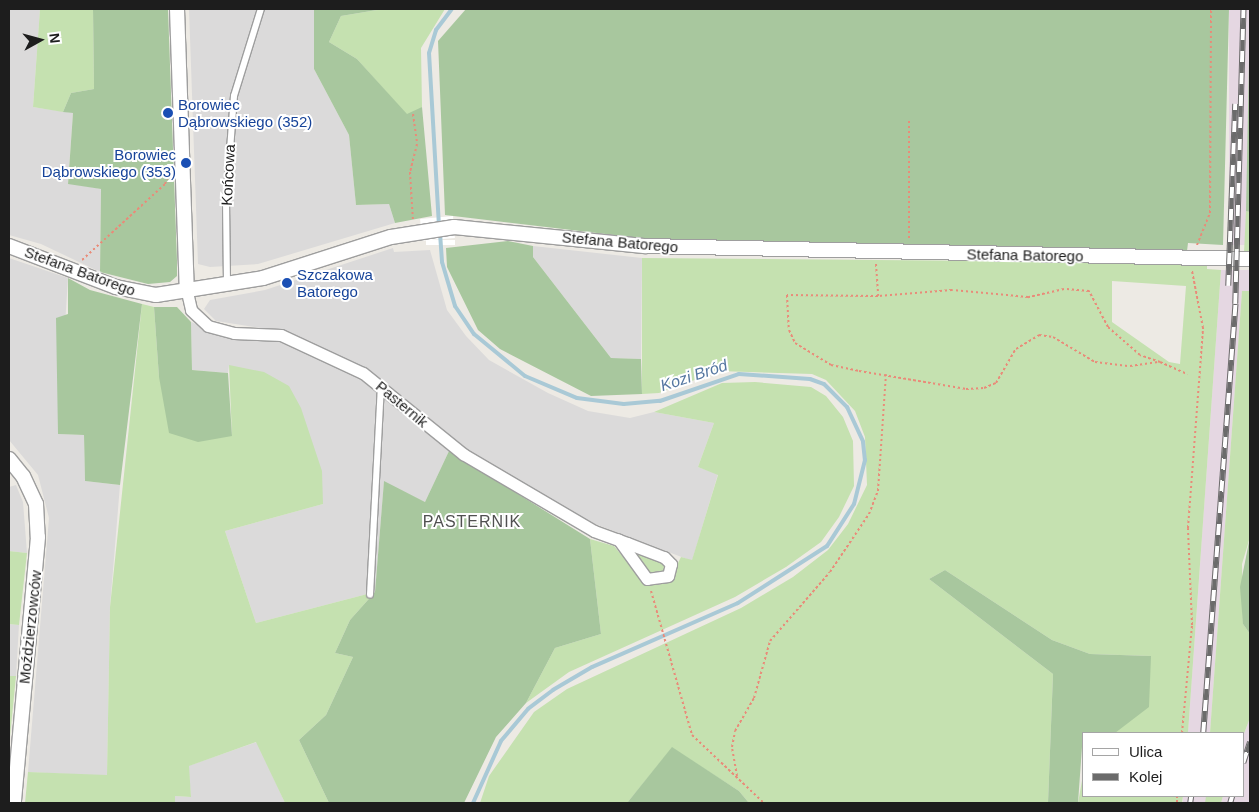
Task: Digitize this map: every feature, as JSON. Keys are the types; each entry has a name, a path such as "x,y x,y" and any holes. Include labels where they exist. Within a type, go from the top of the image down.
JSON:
{"street":[{"path":"177,9 180,160 187,292"},
{"name":"Stefana Batorego","path":"9,246 69,270 142,294 187,292 227,285 294,270 417,230 454,227 646,246 1250,259"},
{"name":"Pasternik","path":"187,292 191,310 208,326 234,333 281,335 381,386 463,454 586,526 664,557 671,564 668,576 647,580"},
{"name":"Moździerzowców","path":"9,459 24,476 36,504 38,537 14,803"},
{"path":"618,539 647,580"}],"lane":[{"name":"Końcowa","path":"227,285 226,205 234,96 260,9"},
{"path":"370,595 381,386"}],"path":[{"path":"1182,732 1192,625 1188,528 1203,328 1191,258 1210,213 1211,9"},
{"path":"413,114 417,132 410,189 417,230"},
{"path":"908,252 910,120"},
{"path":"69,270 165,184 171,164 180,160"},
{"path":"875,252 878,296"},
{"path":"1160,362 1110,366 1039,335 1016,349 996,383 984,388 966,390 824,362 795,343 789,330 787,295 878,296 952,290 1028,296 1064,289 1089,291 1108,327 1140,355 1160,362 1187,374"},
{"path":"737,776 732,747 735,731 754,698 770,641 830,572 869,514 878,491 886,374"},
{"path":"647,580 668,644 679,704 692,735 764,803"}],"shaded area":[{"path":"9,9 40,9 33,107 73,113 68,183 101,189 100,272 41,244 9,235"},
{"path":"189,9 314,9 314,69 349,135 356,205 389,204 395,223 258,264 210,267 198,264"},
{"path":"1229,9 1249,9 1249,245 1229,245"},
{"path":"533,246 642,258 641,359 611,358 533,257"},
{"path":"393,248 394,252 430,250 447,310 466,336 489,360 548,393 588,411 630,418 654,412 714,423 698,467 718,474 692,561 595,524 537,492 467,449 362,366 286,332 216,321 204,309 210,300 265,290"},
{"path":"9,258 68,278 58,434 84,435 85,481 120,485 110,607 107,776 28,772 49,518 38,475 9,440"},
{"path":"1221,270 1250,270 1250,291 1242,292 1210,732 1188,732"},
{"path":"191,322 234,339 286,341 362,376 449,451 425,502 384,482 375,592 256,623 225,531 323,504 229,365 228,373 192,370"},
{"path":"16,485 23,502 27,553 9,551 9,487"},
{"path":"9,624 19,625 16,676 9,676"},
{"path":"1250,718 1250,803 1221,803 1223,797 1244,797 1244,733"},
{"path":"257,742 285,803 175,803 175,796 191,797 188,766"},
{"path":"1183,797 1206,797 1206,803 1183,803"}],"green space":[{"path":"40,9 93,9 94,89 71,93 63,112 33,107"},
{"path":"93,9 168,9 177,261 177,276 170,282 148,284 100,272 101,189 68,184 73,113 63,112 71,93 94,89"},
{"path":"314,9 383,9 341,16 329,42 357,59 407,114 422,107 432,216 395,223 389,204 356,205 349,135 314,69"},
{"path":"383,9 445,9 421,48 422,107 417,112 407,115 357,59 329,42 341,16"},
{"path":"466,9 1229,9 1223,245 1188,243 1187,251 648,239 445,215 438,41"},
{"path":"1250,9 1250,212 1246,211"},
{"path":"1246,211 1250,212 1250,253 1244,253"},
{"path":"508,241 533,246 533,257 611,358 641,359 642,394 591,396 500,349 478,330 447,267 446,248"},
{"path":"642,258 1207,263 1207,269 1221,270 1188,732 1115,732 1151,656 1090,654 1052,640 945,570 929,579 1053,674 1048,803 749,803 739,791 672,748 627,803 480,803 489,776 534,712 567,689 741,608 793,577 828,550 848,524 867,485 865,437 855,411 826,380 812,374 719,371 659,393 642,394","holes":["1112,281 1186,286 1180,364 1169,362 1112,322"]},
{"path":"68,278 90,290 142,304 120,485 85,481 84,435 58,434 56,318 68,314"},
{"path":"1242,291 1250,291 1250,537 1242,564 1243,624 1250,634 1250,718 1244,733 1210,732"},
{"path":"142,304 154,307 159,377 232,436 229,365 264,372 289,386 301,408 322,471 323,504 225,531 256,623 375,592 350,620 335,653 353,657 326,715 299,740 329,803 285,803 256,742 189,766 191,797 175,796 175,803 25,803 28,772 107,775 110,607"},
{"path":"154,307 177,307 191,322 192,370 228,373 232,436 198,442 169,433 159,377"},
{"path":"755,382 811,387 826,396 843,417 853,441 854,486 839,517 821,542 786,567 735,597 569,672 526,703 555,648 601,634 590,539 614,546 646,584 659,585 670,579 681,557 692,560 718,475 698,467 714,423 654,412 722,383"},
{"path":"449,451 590,539 601,634 555,648 526,703 496,737 464,803 329,803 299,740 326,715 353,657 335,653 350,620 375,592 384,481 425,502"},
{"path":"1250,537 1250,634 1243,624 1240,587"},
{"path":"629,549 662,561 666,571 650,576"},
{"path":"9,551 27,553 19,625 9,624"},
{"path":"945,570 1052,640 1090,654 1151,656 1149,707 1116,732 1082,732 1078,803 1048,803 1053,674 929,579"},
{"path":"9,676 16,676 9,747"},
{"path":"672,747 739,791 749,803 627,803"},
{"path":"1082,781 1082,797 1183,797 1182,803 1078,803"},
{"path":"1206,797 1223,797 1221,803 1205,803"}],"pier":[{"path":"453,216 455,238 422,241 420,219"},
{"path":"426,240 455,240 455,245 426,245"}],"waterway":[{"name":"Kozi Bród","path":"439,226 429,53 436,30 452,9"},
{"name":"Kozi Bród","path":"440,233 442,262 455,306 474,334 525,376 577,398 624,404 660,401 739,374 810,379 824,384 847,407 863,442 865,460 854,504 827,546 738,603 592,667 553,690 528,709 501,741 473,803"}],"railway":[{"path":"1203,732 1235,304 1243,9"},
{"path":"1228,286 1235,104"},
{"path":"1244,760 1250,742"},
{"path":"1190,803 1191,797"},
{"path":"1230,803 1232,797"}],"place":[{"name":"Borowiec Dąbrowskiego (352)","path":"168,113"},
{"name":"Borowiec Dąbrowskiego (353)","path":"186,163"},
{"name":"Szczakowa Batorego","path":"287,283"}],"district":[{"name":"PASTERNIK","path":"472,522"}]}
